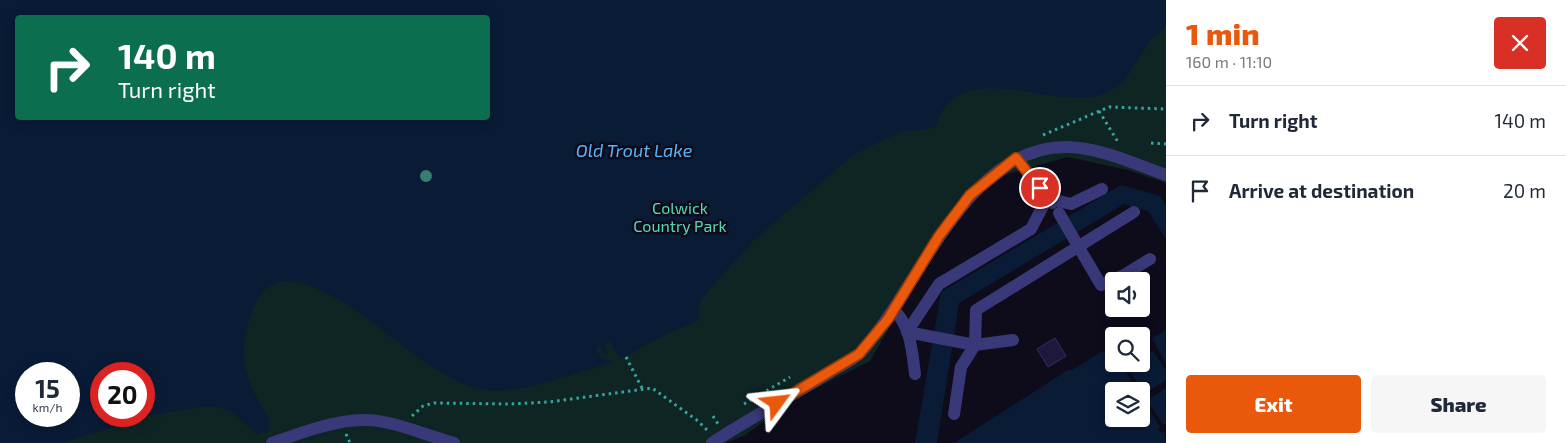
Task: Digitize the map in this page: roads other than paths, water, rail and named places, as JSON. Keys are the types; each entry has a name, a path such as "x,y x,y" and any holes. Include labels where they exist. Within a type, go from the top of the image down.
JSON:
{"lane":[{"path":"719,439 836,374 859,354 894,310 970,195 1016,158 1067,147 1102,160 1166,175"},
{"path":"1016,158 1059,213 1101,285 1105,284"},
{"path":"1047,198 1071,204 1102,189"},
{"path":"907,332 939,284 1031,229 1047,198"},
{"path":"954,414 961,367 976,345 976,310 1134,212"},
{"path":"1129,272 1150,259"},
{"path":"894,310 902,318 911,341 915,374"},
{"path":"907,332 976,345 1013,340"},
{"path":"272,443 341,424 365,420 409,429 454,443"}],"water":[{"name":"Old Trout Lake","path":"0,0 1166,0 1166,26 1149,42 1131,71 1114,88 1106,93 1085,98 986,88 964,93 947,105 935,128 900,132 853,155 753,241 701,299 697,321 669,333 620,359 610,341 605,344 607,355 604,354 600,346 596,348 601,358 614,362 527,387 493,391 479,389 459,382 434,368 365,317 338,300 312,287 288,282 268,287 254,307 247,327 244,356 246,371 258,400 271,420 267,426 270,430 266,434 262,431 258,435 230,411 218,407 199,407 155,415 155,362 90,362 90,427 114,427 62,443 0,443"},
{"path":"1121,185 1160,196 1166,205 1166,239 1148,211 1124,204 959,303 937,443 915,443 941,292"},
{"path":"1166,330 1166,364 1152,338"},
{"path":"1103,351 1105,354 1105,372 1126,372 1132,382 1105,382 1105,427 1150,427 1150,411 1160,427 1158,429 1161,433 1164,432 1166,443 954,443 1068,370 1072,370"},
{"path":"1153,351 1166,370 1166,380 1150,390 1150,382 1136,382 1130,372 1150,372 1150,353"},
{"path":"1166,388 1166,424 1163,425 1150,405 1150,398"}],"park label":[{"name":"Colwick Country Park","path":"680,216"}]}
